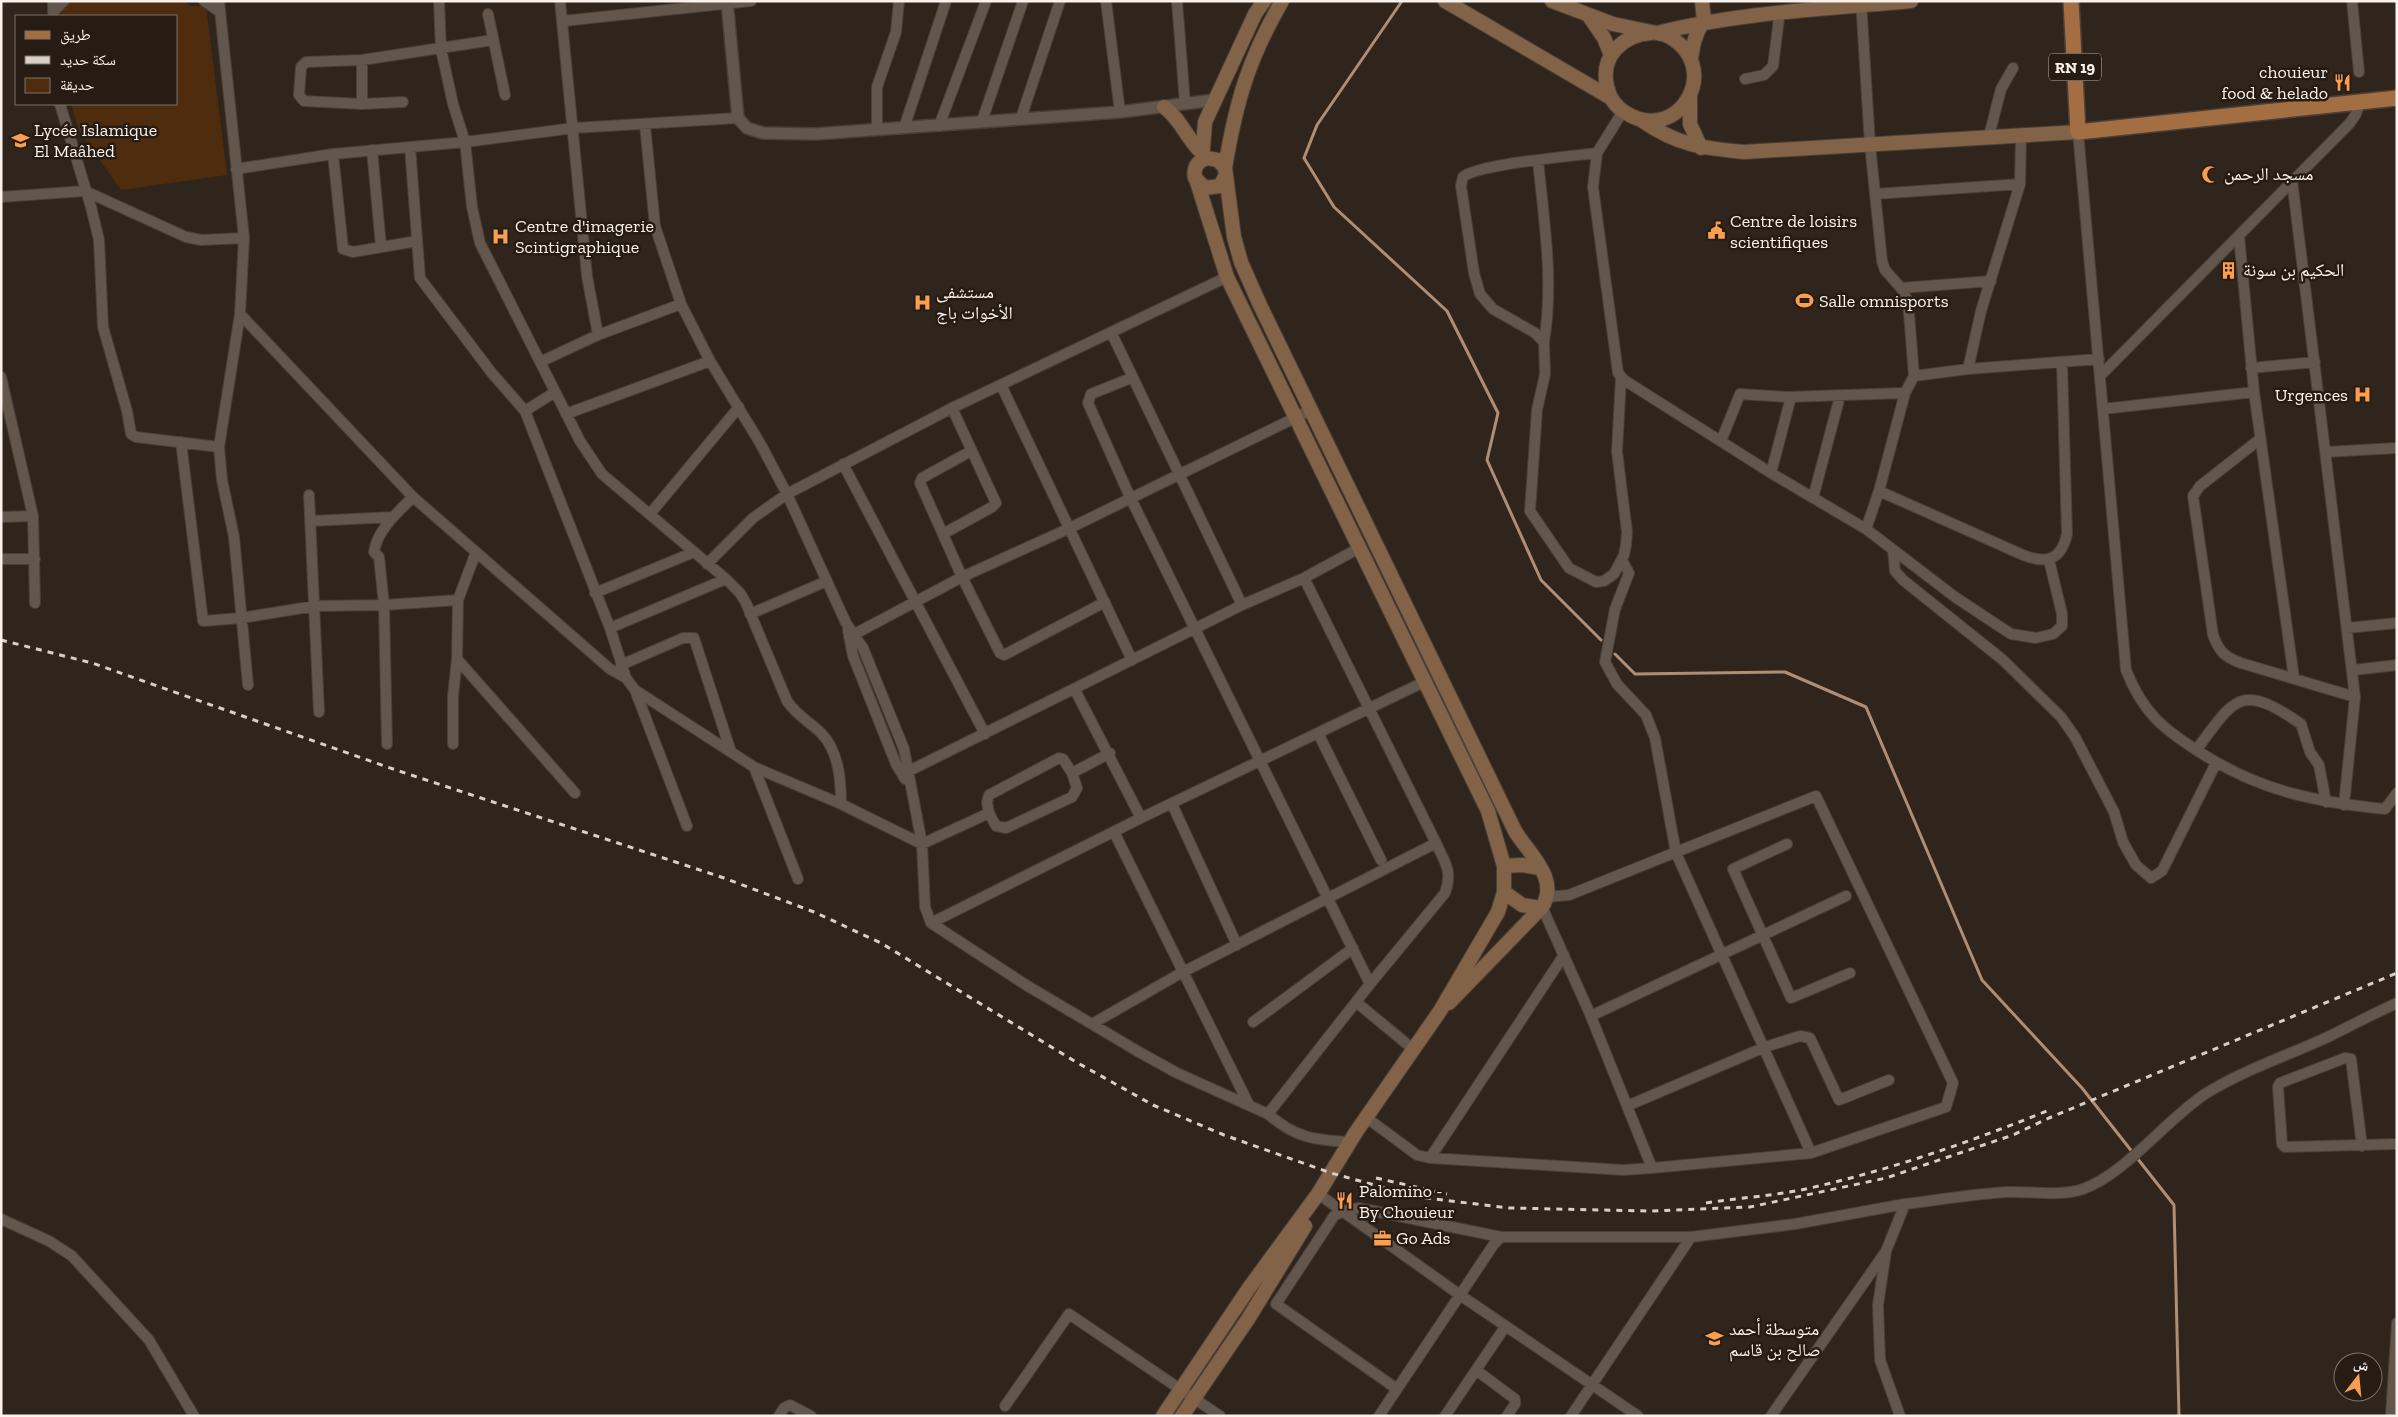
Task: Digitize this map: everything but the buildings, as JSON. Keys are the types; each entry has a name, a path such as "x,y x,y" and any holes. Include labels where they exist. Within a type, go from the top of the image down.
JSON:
{"main road":[{"path":"1162,1416 1250,1288 1318,1194 1349,1142 1440,1011 1498,912 1504,892 1504,866 1488,810 1361,546 1227,277 1197,182 1195,168 1201,156 1205,122 1214,100 1264,1"},
{"path":"1197,182 1210,189 1220,186 1225,173 1243,82 1262,35 1282,1"},
{"path":"1552,1 1588,15 1666,35 1681,45 1691,60"},
{"path":"1701,148 1690,124 1694,77 1691,60 1696,35 1704,21 1702,1"},
{"path":"1611,98 1606,81 1611,55 1624,41 1632,36 1654,33 1704,21 1780,11 1911,1"},
{"name":"RN 19","path":"2071,1 2078,132"},
{"path":"1446,2 1611,98 1623,112 1641,120 1662,134 1701,148 1744,152 2078,132 2397,98"},
{"path":"1588,15 1604,38 1611,55"},
{"path":"1641,120 1661,120 1670,116 1679,110 1691,95"},
{"path":"1164,107 1176,116 1190,142 1201,156 1218,160 1225,173 1234,237 1241,262 1515,831 1549,885 1543,904 1507,940 1468,985 1440,1011"},
{"path":"1504,866 1522,865 1540,868"},
{"path":"1504,892 1522,905 1543,904"},
{"path":"1182,1416 1358,1145 1365,1129 1367,1118"}],"street":[{"path":"53,10 64,1"},
{"path":"204,1 220,6 244,238 240,314 219,447 222,480 234,537 248,685"},
{"path":"439,1 441,49 453,104 465,142 472,207 480,243 566,414 596,466 622,492 726,579 740,593 787,701 793,710 829,742 839,773 841,804"},
{"path":"560,1 574,128 587,276 598,334"},
{"path":"563,21 727,2 751,1"},
{"path":"877,130 877,87 896,32 899,1"},
{"path":"904,128 946,1"},
{"path":"939,126 986,1"},
{"path":"982,121 1024,1"},
{"path":"1021,118 1060,1"},
{"path":"1106,1 1120,112"},
{"path":"1177,1 1185,104"},
{"path":"2352,1 2359,72"},
{"path":"727,2 738,118 747,128 763,133 815,134 939,126 982,121 1120,112 1214,100"},
{"path":"1861,4 1870,145 1882,261 1885,270 1901,288 1908,301 1914,376 1905,393 1866,529"},
{"path":"1745,79 1764,75 1773,66 1780,11"},
{"path":"488,14 505,95"},
{"path":"403,102 362,104 308,102 301,99 299,95 300,70 303,63 362,60 493,40"},
{"path":"362,60 362,104"},
{"path":"1988,136 2001,89 2013,68"},
{"path":"2101,375 2350,123 2356,114 2360,101"},
{"path":"60,105 99,240 103,327 128,411 130,432 136,437 219,447"},
{"path":"1538,160 1549,274 1549,301 1544,342 1545,374 1537,410 1530,511 1569,568 1596,582 1608,578 1622,560 1627,532 1617,452 1621,377 1615,362 1593,187 1597,153 1623,112"},
{"path":"236,169 333,154 465,142 574,128 738,118"},
{"path":"645,125 655,226 681,304 710,361 760,443 787,494 851,636 863,648 904,749 905,773 922,844 925,907 931,924 942,933 1092,1024 1177,1073 1268,1114 1286,1129 1305,1138 1349,1142"},
{"path":"2078,132 2126,670 2133,688 2157,723 2180,742 2260,785 2326,802 2385,809 2397,793"},
{"path":"1968,369 1981,311 2020,184 2021,135"},
{"path":"410,147 419,273 423,283 524,411 610,628 626,678 635,690 687,826"},
{"path":"372,150 381,246"},
{"path":"1544,342 1535,332 1493,308 1480,294 1474,273 1461,186 1463,177 1469,173 1538,160 1597,153"},
{"path":"333,154 343,249 353,252 417,241"},
{"path":"2292,180 2353,670 2355,697 2344,805"},
{"path":"1875,194 2020,184"},
{"path":"1,197 85,191 186,237 201,240 244,238"},
{"path":"2239,236 2251,368 2294,678"},
{"path":"708,564 753,518 787,494 952,408 1227,277"},
{"path":"1901,288 1991,281"},
{"path":"540,362 598,334 681,304"},
{"path":"240,314 413,497 428,508 610,669 626,678"},
{"path":"1111,332 1131,378 1180,473 1242,605"},
{"path":"1914,376 1968,369 2099,359"},
{"path":"566,414 710,361"},
{"path":"2251,368 2315,362"},
{"path":"1878,492 2023,555 2040,561 2049,560 2063,547 2067,534 2062,363"},
{"path":"1,377 33,516 35,603"},
{"path":"1621,377 1771,473 1866,529 1984,617 2011,634 2024,638 2053,634 2062,626 2062,614 2049,560"},
{"path":"1131,378 1091,394 1088,400 1130,497 1370,984"},
{"path":"1001,385 1132,660"},
{"path":"524,411 555,392"},
{"path":"2103,409 2254,392"},
{"path":"1721,441 1740,394 1790,397 1905,393"},
{"path":"1814,498 1840,396"},
{"path":"1771,473 1790,397"},
{"path":"650,514 739,407"},
{"path":"943,534 996,504 952,408"},
{"path":"851,636 962,577 1070,528 1311,410"},
{"path":"2260,439 2195,491 2193,507 2213,634 2218,649 2222,654 2241,663 2355,697"},
{"path":"181,442 203,622 315,606 384,605 458,600"},
{"path":"2326,452 2397,448"},
{"path":"971,451 921,480 962,577 1002,655 1104,602"},
{"path":"843,464 985,734"},
{"path":"309,495 319,712"},
{"path":"387,744 384,605 379,557 374,552 376,542 392,517 413,497"},
{"path":"1,517 33,516"},
{"path":"311,521 392,517"},
{"path":"905,773 1075,690 1242,605 1304,578 1361,546"},
{"path":"1893,550 1896,571 1902,580 2003,660 2061,717 2074,737 2114,812 2123,842 2136,865 2151,878 2162,871 2216,763"},
{"path":"453,744 453,696 458,659 458,600 476,552"},
{"path":"595,593 694,552"},
{"path":"1,559 35,559"},
{"path":"1622,560 1629,573 1615,609 1606,662 1617,684 1646,715 1654,738 1676,853 1720,956 1765,1047 1811,1153"},
{"path":"1268,1114 1445,892 1449,872 1304,578"},
{"path":"610,628 726,579"},
{"path":"750,614 827,581"},
{"path":"2347,628 2397,622"},
{"path":"622,665 683,638 694,638 731,752"},
{"path":"458,659 575,793"},
{"path":"2353,670 2397,665"},
{"path":"931,924 1141,818 1426,681"},
{"path":"635,690 754,766 841,804 922,844"},
{"path":"1075,690 1110,754 1141,818"},
{"path":"2196,750 2229,707 2237,701 2246,698 2262,702 2301,724 2310,752 2319,765 2326,802"},
{"path":"1318,733 1381,860"},
{"path":"1072,773 1110,754"},
{"path":"1059,758 1062,759 1072,773 1077,788 1072,796 1006,828 996,826 987,802 989,795 1059,758"},
{"path":"754,766 798,879"},
{"path":"1367,1118 1418,1155 1430,1158 1623,1170 1652,1168 1811,1153 1946,1107 1954,1083 1816,796 1676,853 1543,904 1652,1168"},
{"path":"1172,804 1237,945"},
{"path":"922,844 990,813"},
{"path":"1114,832 1181,973 1249,1105"},
{"path":"1092,1024 1181,973 1328,900 1436,843"},
{"path":"1787,844 1733,869 1791,998 1850,973"},
{"path":"1590,1014 1596,1014 1846,896"},
{"path":"1253,1022 1353,948"},
{"path":"1430,1158 1564,955"},
{"path":"1356,1002 1413,1049"},
{"path":"1276,1304 1334,1216 1342,1210 1358,1208 1501,1237 1691,1237 1795,1224 1905,1204 2006,1192 2080,1190 2110,1174 2197,1100 2237,1075 2331,1035 2397,1003"},
{"path":"1627,1106 1765,1047 1800,1036 1810,1038 1839,1100 1889,1080"},
{"path":"2362,1146 2351,1059 2345,1058 2279,1085 2283,1146 2362,1146 2397,1144"},
{"path":"1324,1198 1505,1327 1638,1416"},
{"path":"1771,1416 1886,1251 1905,1204"},
{"path":"1,1219 49,1241 72,1256 149,1340 194,1416"},
{"path":"1379,1416 1494,1244 1501,1237"},
{"path":"1571,1416 1691,1237"},
{"path":"1886,1251 1878,1305 1877,1329 1880,1360 1900,1416"},
{"path":"1250,1288 1276,1304 1397,1389"},
{"path":"1005,1406 1069,1314 1180,1391 1220,1416"},
{"path":"2390,1416 2397,1323"},
{"path":"1445,1416 1505,1327"},
{"path":"1476,1370 1515,1398 1515,1404 1507,1416"},
{"path":"779,1416 784,1408 790,1405 811,1416"}],"green space":[{"path":"69,1 185,1 190,6 206,6 227,175 121,190 79,130 71,105 178,105 178,15 61,15 63,7"}],"waterway":[{"path":"1402,1 1317,125 1304,158 1334,207 1447,311 1498,413 1487,460 1541,580 1601,640"},
{"path":"1615,654 1635,674 1785,672 1866,707 1982,980 2082,1088 2174,1205 2179,1416"}],"railway":[{"path":"1,640 92,663 396,770 724,878 814,912 881,943 1076,1062 1153,1105 1224,1135 1331,1173 1418,1197 1509,1208 1650,1211 1750,1207 1886,1178 2013,1135 2049,1118 2397,973"},
{"path":"1706,1203 1801,1190 1865,1174 1959,1144 2052,1109"},
{"path":"1376,1178 1447,1194"}],"place":[{"name":"chouieur food & helado","path":"2342,82"},
{"name":"Lycée Islamique El Maâhed","path":"20,140"},
{"name":"مسجد الرحمن","path":"2210,174"},
{"name":"Centre de loisirs scientifiques","path":"1716,231"},
{"name":"Centre d'imagerie Scintigraphique","path":"501,236"},
{"name":"الحكيم بن سونة","path":"2229,270"},
{"name":"Salle omnisports","path":"1805,301"},
{"name":"مستشفى الأخوات باج","path":"922,302"},
{"name":"Urgences","path":"2362,395"},
{"name":"Palomino - By Chouieur","path":"1345,1201"},
{"name":"Go Ads","path":"1382,1238"},
{"name":"متوسطة أحمد صالح بن قاسم","path":"1715,1339"}]}
